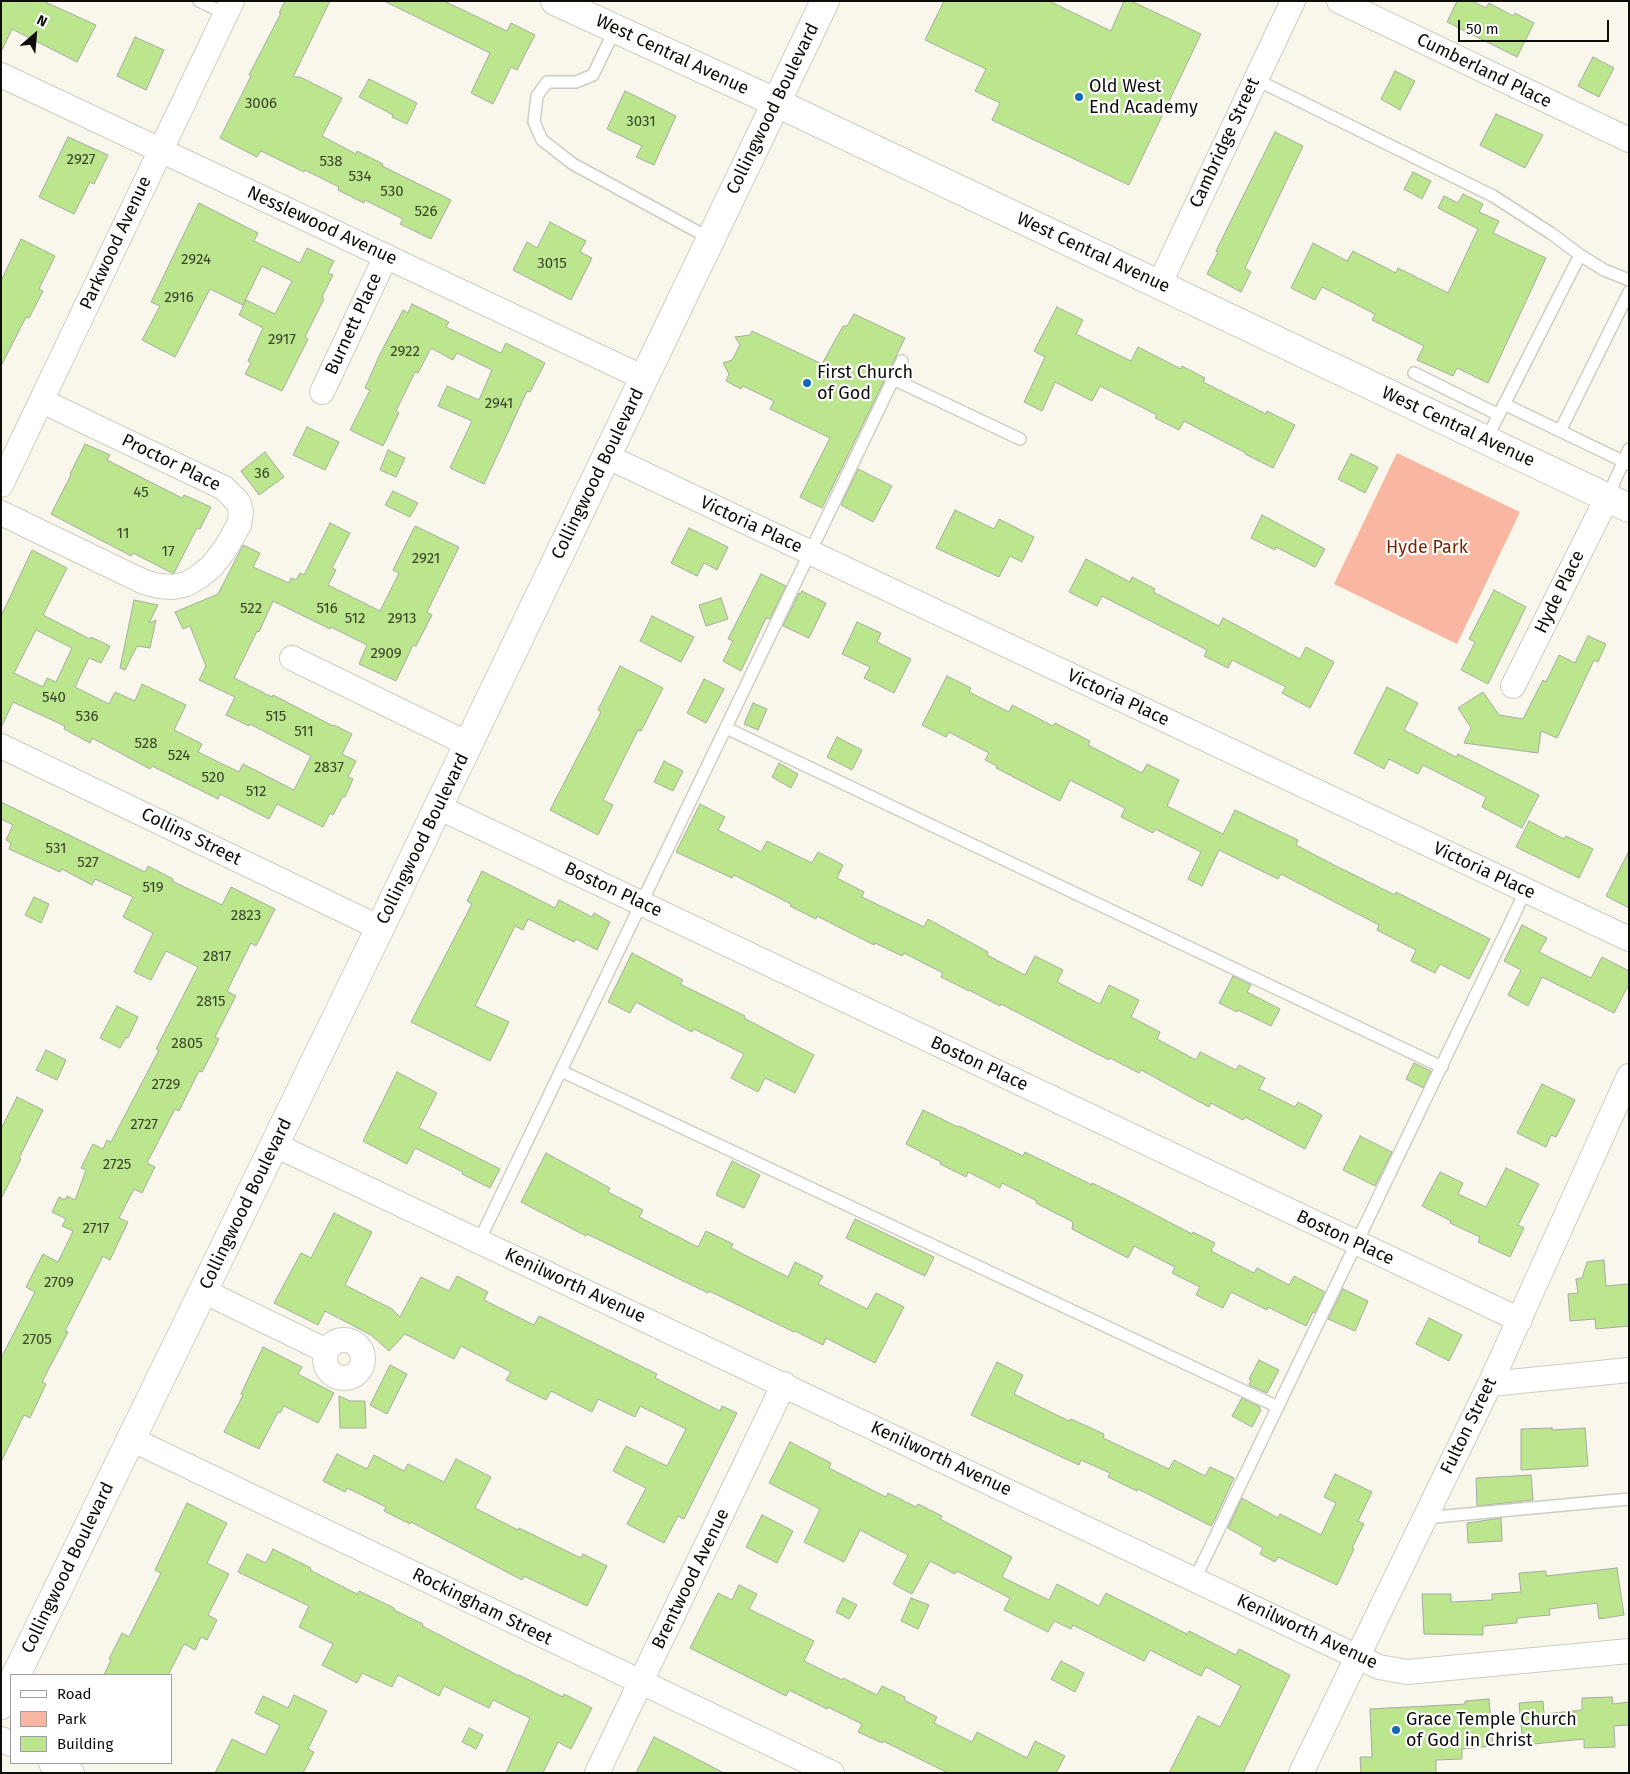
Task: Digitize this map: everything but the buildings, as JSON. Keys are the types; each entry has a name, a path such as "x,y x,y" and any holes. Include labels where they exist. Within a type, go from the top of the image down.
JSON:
{"main road":[{"name":"West Central Avenue","path":"555,1 777,103 1618,503"},
{"name":"Collingwood Boulevard","path":"16,1674 380,928 825,1"},
{"path":"1,1705 10,1686"}],"street":[{"name":"Cambridge Street","path":"1159,285 1293,1"},
{"name":"Cumberland Place","path":"1338,1 1629,140"},
{"name":"Parkwood Avenue","path":"1,485 229,7"},
{"name":"Nesslewood Avenue","path":"1,74 644,378"},
{"name":"Burnett Place","path":"322,392 386,256"},
{"name":"Proctor Place","path":"1,513 144,582 158,586 173,587 187,584 212,566 225,549 238,525 241,512 238,502 224,488 42,400"},
{"name":"Victoria Place","path":"606,456 1629,939"},
{"name":"Hyde Place","path":"1513,686 1618,503"},
{"path":"292,658 468,744"},
{"name":"Collins Street","path":"1,746 380,928"},
{"name":"Boston Place","path":"438,807 1520,1320"},
{"name":"Fulton Street","path":"1301,1773 1490,1384 1629,1076"},
{"name":"Kenilworth Avenue","path":"275,1145 1380,1667 1407,1672 1629,1651"},
{"path":"203,1291 327,1351"},
{"path":"1490,1384 1629,1370"},
{"name":"Brentwood Avenue","path":"597,1773 784,1384"},
{"name":"Rockingham Street","path":"131,1439 832,1773"},
{"path":"53,1764 72,1773"}],"lane":[{"path":"199,1 229,7"},
{"path":"615,29 593,75 576,82 547,82 537,96 534,122 542,140 573,164 711,239"},
{"path":"1255,79 1492,196 1604,270 1629,280"},
{"path":"1486,440 1580,255"},
{"path":"1560,431 1629,292"},
{"path":"479,1241 902,361"},
{"path":"1414,373 1499,415"},
{"path":"893,379 1020,439"},
{"path":"1504,404 1626,462"},
{"path":"1618,503 1629,449"},
{"path":"726,728 1442,1067"},
{"path":"1195,1579 1526,890"},
{"path":"560,1071 1278,1408"},
{"path":"1424,1518 1629,1499"}],"green space":[{"name":"Hyde Park","path":"1397,453 1520,512 1457,644 1334,584"}],"place":[{"name":"Old West End Academy","path":"1079,97"},
{"name":"First Church of God","path":"807,383"},
{"name":"Grace Temple Church of God in Christ","path":"1396,1730"}]}
